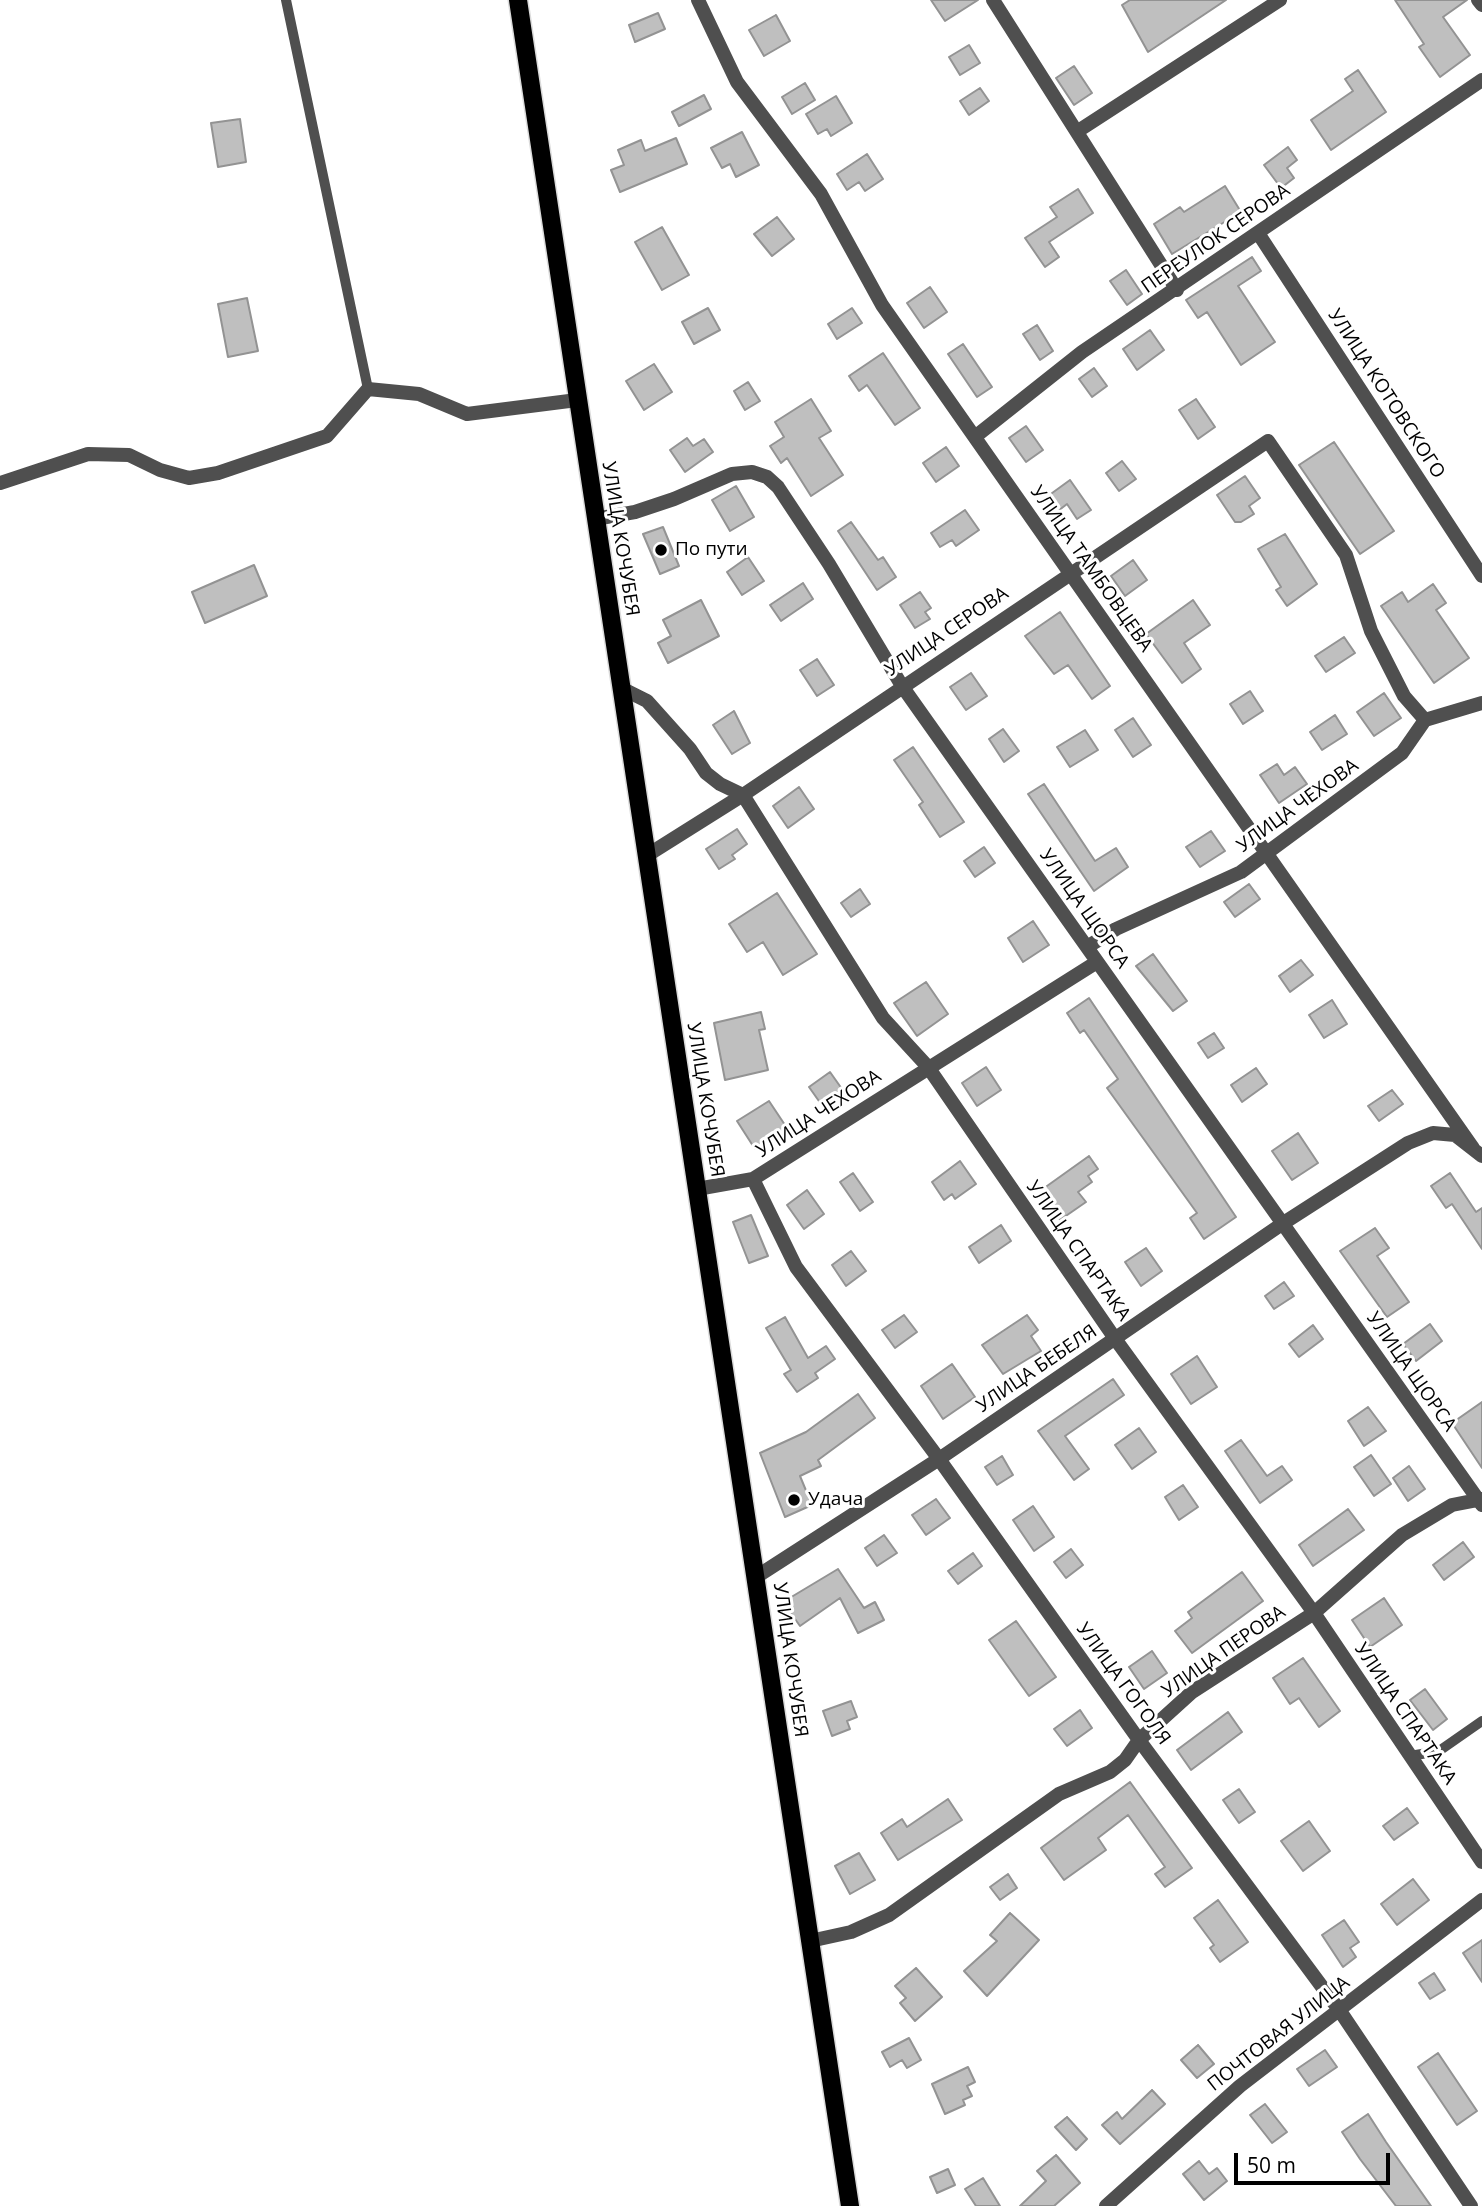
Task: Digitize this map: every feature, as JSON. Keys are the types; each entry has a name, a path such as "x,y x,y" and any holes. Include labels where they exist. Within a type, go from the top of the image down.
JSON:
{"main road":[{"name":"УЛИЦА КОЧУБЕЯ","path":"518,0 850,2206"}],"street":[{"name":"УЛИЦА ТАМБОВЦЕВА","path":"698,0 737,82 753,107 821,194 882,305 1478,1152"},
{"path":"993,0 1177,290"},
{"path":"1078,131 1280,0"},
{"path":"1478,0 1482,5"},
{"name":"ПЕРЕУЛОК СЕРОВА","path":"976,436 1082,352 1177,290 1482,80"},
{"name":"УЛИЦА КОТОВСКОГО","path":"1258,233 1482,576"},
{"path":"0,483 88,454 129,455 160,470 189,478 218,473 327,436 368,389 419,394 467,414 577,400"},
{"name":"УЛИЦА СЕРОВА","path":"646,856 743,794 1268,441 1346,555 1371,631 1404,696 1425,720"},
{"name":"УЛИЦА ЩОРСА","path":"595,519 635,512 686,495 732,474 752,472 767,477 792,506 902,686 1480,1501"},
{"path":"621,688 647,702 690,749 706,773 720,784 743,794"},
{"path":"1425,720 1482,704"},
{"name":"УЛИЦА ЧЕХОВА","path":"1087,947 1116,929 1241,872 1267,855 1402,753 1425,720"},
{"name":"УЛИЦА СПАРТАКА","path":"743,794 883,1018 928,1067 1116,1340 1314,1613 1482,1862"},
{"name":"УЛИЦА ЧЕХОВА","path":"697,1189 753,1179 1097,962"},
{"name":"УЛИЦА БЕБЕЛЯ","path":"756,1577 939,1459 1282,1224 1408,1143 1433,1133 1455,1135 1478,1152"},
{"name":"УЛИЦА ГОГОЛЯ","path":"753,1179 796,1267 939,1459 1139,1740 1340,2011 1471,2206"},
{"name":"УЛИЦА ПЕРОВА","path":"810,1941 851,1932 889,1914 1059,1794 1110,1772 1125,1760 1139,1740 1192,1692 1314,1613 1402,1535 1451,1505 1480,1501"},
{"name":"ПОЧТОВАЯ УЛИЦА","path":"1106,2206 1240,2086 1482,1900"}],"lane":[{"path":"286,0 368,389"},
{"path":"1410,1756 1439,1751 1482,1721"}],"building":[{"path":"931,0 978,0 945,21"},
{"path":"1130,0 1226,0 1148,52 1122,5"},
{"path":"1395,0 1467,0 1443,17 1470,55 1440,77 1419,47 1424,44"},
{"path":"658,13 665,29 635,42 629,25"},
{"path":"776,15 790,41 764,56 749,30"},
{"path":"969,45 980,63 960,75 949,57"},
{"path":"1074,66 1092,93 1074,105 1056,78"},
{"path":"1358,70 1386,112 1331,150 1311,120 1353,91 1345,79"},
{"path":"805,83 815,100 792,114 782,97"},
{"path":"980,88 989,101 969,115 960,101"},
{"path":"704,95 711,109 679,126 672,112"},
{"path":"836,96 852,123 831,136 827,129 818,134 806,114"},
{"path":"240,119 246,162 218,167 211,123"},
{"path":"742,132 759,165 736,177 730,164 722,168 711,148"},
{"path":"676,138 687,164 620,192 611,170 624,165 618,150 641,140 645,151"},
{"path":"1288,147 1297,160 1287,168 1294,178 1281,188 1264,165"},
{"path":"867,154 883,179 865,191 859,182 847,190 837,174"},
{"path":"1225,186 1241,212 1172,254 1154,224 1180,207 1184,212"},
{"path":"1078,189 1093,213 1049,242 1059,257 1045,267 1025,238 1057,217 1050,207"},
{"path":"777,217 794,239 772,256 754,234"},
{"path":"662,227 689,275 662,290 635,242"},
{"path":"1252,257 1261,271 1238,286 1275,342 1241,365 1207,312 1198,318 1186,300"},
{"path":"1126,270 1142,294 1127,305 1110,281"},
{"path":"930,287 947,312 924,328 907,303"},
{"path":"247,298 258,351 228,357 218,304"},
{"path":"708,308 720,330 694,344 682,322"},
{"path":"852,308 862,323 837,339 828,324"},
{"path":"1037,325 1053,351 1040,360 1023,334"},
{"path":"1150,330 1164,350 1137,370 1123,349"},
{"path":"963,344 992,387 977,397 948,354"},
{"path":"883,353 920,408 895,425 867,385 859,391 849,376"},
{"path":"654,364 672,392 644,410 626,381"},
{"path":"1094,368 1107,386 1092,397 1079,379"},
{"path":"748,382 760,401 745,410 734,391"},
{"path":"811,399 831,431 819,438 843,475 811,496 787,458 781,463 770,446 784,437 775,422"},
{"path":"1196,399 1215,427 1198,439 1179,410"},
{"path":"1026,426 1043,450 1026,462 1009,438"},
{"path":"687,438 693,446 704,439 713,452 685,472 670,450"},
{"path":"1334,442 1394,531 1360,554 1299,465"},
{"path":"946,447 959,466 936,482 923,463"},
{"path":"1122,461 1136,479 1119,491 1106,473"},
{"path":"1245,476 1260,498 1249,506 1254,514 1241,522 1235,522 1217,495"},
{"path":"1070,480 1091,510 1077,519 1067,504 1058,511 1048,496"},
{"path":"736,486 754,517 730,531 712,500"},
{"path":"965,510 979,530 956,546 952,540 940,547 931,533"},
{"path":"851,522 878,560 883,557 896,577 877,590 838,531"},
{"name":"По пути","path":"663,527 679,566 660,574 643,534"},
{"path":"1285,534 1317,584 1287,606 1276,590 1281,587 1258,549"},
{"path":"748,557 764,581 742,595 727,572"},
{"path":"1133,560 1147,580 1125,596 1111,576"},
{"path":"254,565 267,596 205,623 192,592"},
{"path":"803,583 813,599 781,621 770,605"},
{"path":"1433,584 1446,603 1436,610 1469,658 1434,683 1381,606 1402,592 1408,602"},
{"path":"920,592 931,608 925,612 930,619 915,628 900,605"},
{"path":"701,600 719,636 668,663 658,643 671,636 663,620"},
{"path":"1193,600 1210,625 1184,643 1201,669 1182,683 1146,634"},
{"path":"1060,612 1110,686 1092,699 1068,665 1054,674 1025,636"},
{"path":"1344,637 1355,653 1326,672 1315,656"},
{"path":"817,659 834,685 817,696 800,670"},
{"path":"971,673 987,696 966,710 950,687"},
{"path":"1250,691 1263,711 1243,724 1230,704"},
{"path":"1384,693 1401,718 1374,736 1357,712"},
{"path":"734,711 750,743 732,754 713,725"},
{"path":"1335,715 1347,734 1322,750 1310,732"},
{"path":"1133,718 1151,745 1133,757 1115,730"},
{"path":"1003,729 1019,751 1004,762 989,739"},
{"path":"1085,730 1098,750 1070,767 1057,747"},
{"path":"913,747 964,822 940,837 919,805 923,802 894,760"},
{"path":"1277,764 1284,775 1295,767 1307,784 1279,803 1260,775"},
{"path":"1044,784 1095,861 1116,848 1128,867 1094,891 1028,794"},
{"path":"799,787 814,809 788,828 773,806"},
{"path":"737,829 747,844 732,855 735,859 719,869 706,849"},
{"path":"1211,831 1225,851 1200,867 1186,847"},
{"path":"984,847 995,863 975,877 964,861"},
{"path":"1249,884 1260,899 1235,917 1224,902"},
{"path":"860,889 870,904 851,917 841,903"},
{"path":"777,893 817,954 783,975 763,942 747,952 729,924"},
{"path":"1033,921 1049,945 1023,962 1008,938"},
{"path":"1153,954 1187,1001 1173,1011 1136,966"},
{"path":"1301,960 1313,975 1290,992 1279,976"},
{"path":"926,982 948,1014 917,1036 894,1003"},
{"path":"1089,998 1236,1217 1204,1239 1190,1218 1197,1213 1107,1088 1118,1079 1084,1030 1080,1033 1067,1013"},
{"path":"1332,1000 1347,1024 1324,1038 1309,1015"},
{"path":"761,1012 765,1029 759,1030 768,1070 725,1080 714,1023"},
{"path":"1214,1033 1224,1048 1208,1058 1198,1043"},
{"path":"986,1067 1001,1090 977,1106 962,1083"},
{"path":"1256,1068 1267,1084 1242,1102 1231,1085"},
{"path":"830,1072 842,1089 821,1104 809,1087"},
{"path":"1392,1090 1403,1104 1379,1121 1368,1106"},
{"path":"769,1101 787,1128 755,1149 737,1121"},
{"path":"1298,1133 1318,1163 1292,1180 1272,1151"},
{"path":"1089,1156 1098,1169 1088,1176 1092,1182 1078,1192 1086,1202 1060,1220 1040,1191"},
{"path":"960,1161 976,1184 955,1199 952,1194 944,1200 932,1182"},
{"path":"853,1173 873,1202 860,1211 840,1182"},
{"path":"1450,1173 1476,1212 1482,1208 1482,1249 1452,1204 1446,1208 1431,1186"},
{"path":"807,1190 824,1214 804,1229 787,1205"},
{"path":"751,1215 768,1256 749,1263 733,1222"},
{"path":"1001,1225 1011,1241 979,1263 969,1247"},
{"path":"1375,1228 1389,1248 1377,1256 1409,1302 1387,1317 1340,1251"},
{"path":"1146,1248 1162,1271 1141,1286 1125,1262"},
{"path":"851,1251 866,1271 846,1286 832,1265"},
{"path":"1284,1282 1294,1296 1274,1309 1265,1296"},
{"path":"904,1315 917,1332 895,1348 882,1330"},
{"path":"1027,1315 1038,1330 1031,1336 1041,1351 1003,1374 982,1345"},
{"path":"785,1317 808,1358 826,1346 835,1359 815,1373 818,1378 797,1392 784,1374 791,1370 766,1328"},
{"path":"1430,1324 1442,1341 1416,1361 1403,1344"},
{"path":"1313,1325 1323,1339 1299,1357 1289,1344"},
{"path":"1197,1356 1217,1387 1191,1404 1171,1374"},
{"path":"952,1364 975,1397 943,1419 921,1386"},
{"path":"1113,1379 1124,1395 1065,1436 1089,1469 1074,1480 1038,1431"},
{"path":"858,1394 875,1418 818,1460 821,1466 800,1476 812,1505 785,1517 760,1453 806,1432"},
{"path":"1482,1402 1482,1468 1452,1423"},
{"path":"1368,1407 1386,1431 1364,1446 1348,1421"},
{"path":"1139,1428 1156,1452 1132,1469 1115,1445"},
{"path":"1241,1440 1267,1476 1282,1466 1292,1480 1260,1503 1225,1451"},
{"path":"1371,1455 1391,1484 1374,1496 1354,1467"},
{"path":"1002,1456 1013,1475 997,1485 985,1467"},
{"path":"1409,1466 1425,1489 1408,1501 1393,1478"},
{"path":"1183,1485 1198,1507 1179,1520 1165,1497"},
{"path":"936,1499 950,1518 926,1535 912,1515"},
{"path":"1033,1506 1054,1537 1034,1551 1013,1520"},
{"path":"1348,1509 1364,1530 1313,1566 1299,1545"},
{"path":"884,1535 897,1553 877,1566 865,1548"},
{"path":"1463,1542 1474,1557 1444,1580 1433,1565"},
{"path":"1071,1549 1083,1565 1066,1578 1054,1562"},
{"path":"973,1553 982,1566 958,1584 948,1571"},
{"path":"838,1569 864,1608 875,1602 884,1620 858,1633 840,1598 800,1626 783,1602"},
{"path":"1242,1572 1263,1601 1192,1653 1175,1631 1192,1618 1188,1612"},
{"path":"1384,1598 1402,1625 1370,1647 1352,1620"},
{"path":"1016,1621 1056,1677 1029,1696 989,1640"},
{"path":"1152,1651 1167,1673 1144,1689 1129,1667"},
{"path":"1303,1658 1340,1711 1319,1727 1299,1698 1290,1704 1273,1678"},
{"path":"1425,1689 1447,1719 1433,1730 1410,1700"},
{"path":"851,1701 857,1717 847,1721 850,1729 832,1736 823,1711"},
{"path":"1080,1710 1092,1728 1067,1746 1054,1729"},
{"path":"1228,1712 1242,1732 1191,1770 1177,1750"},
{"path":"1130,1782 1192,1868 1165,1887 1155,1874 1165,1867 1128,1815 1098,1838 1106,1850 1064,1880 1041,1848"},
{"path":"1239,1789 1255,1812 1239,1823 1223,1800"},
{"path":"948,1799 962,1820 898,1860 881,1833 902,1819 907,1827"},
{"path":"1407,1808 1418,1823 1394,1840 1383,1826"},
{"path":"1309,1821 1330,1851 1303,1871 1281,1841"},
{"path":"859,1853 875,1880 850,1894 835,1866"},
{"path":"1008,1874 1017,1888 1000,1900 990,1887"},
{"path":"1413,1879 1429,1900 1397,1925 1381,1904"},
{"path":"1218,1900 1248,1942 1220,1962 1210,1948 1214,1945 1194,1918"},
{"path":"1010,1913 1039,1940 987,1996 964,1971 997,1941 990,1935"},
{"path":"1344,1920 1359,1942 1350,1948 1356,1957 1343,1967 1322,1935"},
{"path":"1482,1940 1482,1982 1463,1953"},
{"path":"916,1968 942,1997 915,2021 900,2003 906,1998 895,1986"},
{"path":"1434,1973 1445,1990 1430,1999 1419,1983"},
{"path":"909,2038 921,2060 907,2068 902,2060 890,2067 882,2052"},
{"path":"1198,2045 1214,2064 1197,2078 1181,2060"},
{"path":"1325,2050 1337,2067 1309,2086 1297,2069"},
{"path":"1438,2053 1477,2111 1457,2125 1418,2067"},
{"path":"968,2067 975,2082 967,2086 972,2096 963,2100 965,2105 945,2114 932,2084"},
{"path":"1152,2090 1165,2104 1120,2144 1102,2125 1117,2112 1122,2119"},
{"path":"1265,2104 1287,2132 1272,2143 1250,2115"},
{"path":"1368,2114 1431,2206 1396,2206 1360,2159 1342,2132"},
{"path":"1067,2117 1087,2139 1076,2150 1055,2127"},
{"path":"1056,2155 1080,2183 1054,2206 1020,2206 1046,2181 1037,2171"},
{"path":"1199,2161 1209,2174 1217,2168 1227,2181 1204,2200 1183,2174"},
{"path":"948,2169 955,2185 937,2193 930,2177"},
{"path":"983,2178 1000,2206 976,2206 965,2189"}],"place":[{"name":"По пути","path":"661,550"},
{"name":"Удача","path":"794,1500"}]}
